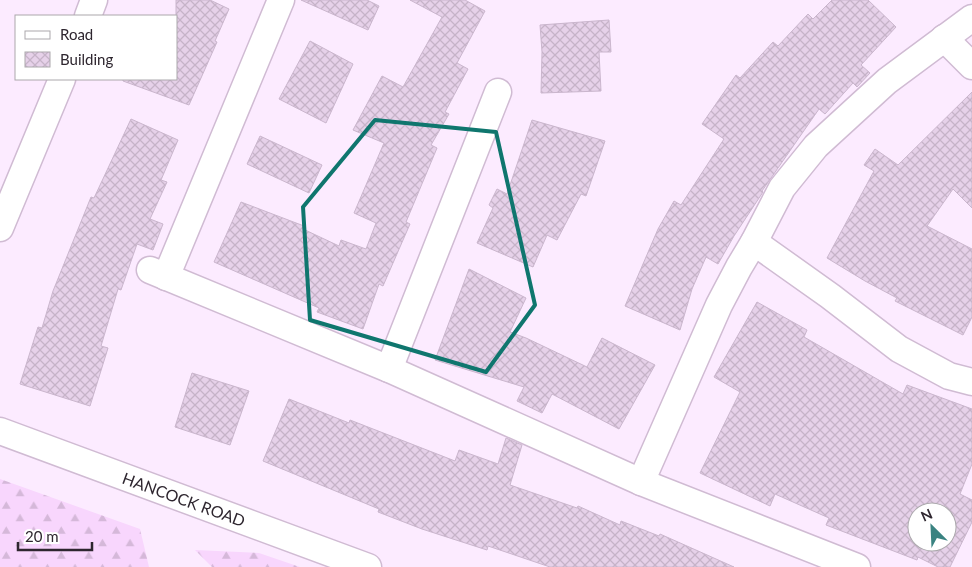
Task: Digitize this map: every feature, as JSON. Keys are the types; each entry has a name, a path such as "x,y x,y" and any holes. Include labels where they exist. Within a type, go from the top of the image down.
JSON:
{"street":[{"path":"88,15 94,0"},
{"path":"280,0 158,273 389,369 641,482 858,567"},
{"path":"641,482 719,305 782,188 816,146 887,81 972,18"},
{"path":"944,38 972,66"},
{"path":"0,228 62,80"},
{"path":"389,369 498,92"},
{"path":"754,242 830,296 899,349 949,376 972,382"},
{"name":"HANCOCK ROAD","path":"0,431 368,567"}],"highlighted area":[{"path":"375,120 496,132 535,305 486,372 310,320 303,207"}],"green space":[{"path":"0,479 140,529 149,567 0,567"},
{"path":"195,550 259,553 300,567 212,567"}],"building":[{"path":"176,0 210,0 229,9 215,41 217,42 189,105 123,81 178,80 178,15 176,15"},
{"path":"301,0 367,0 379,6 368,30"},
{"path":"410,0 465,0 485,11 457,63 468,69 445,112 449,114 431,145 437,148 406,222 410,224 383,286 379,284 363,329 317,312 319,308 214,262 241,202 304,226 303,229 339,246 341,240 366,249 376,223 354,213 384,143 353,130 382,76 403,87 442,17"},
{"path":"832,0 868,0 896,27 861,65 870,73 857,87 853,83 825,114 819,109 762,191 718,264 706,257 692,289 680,330 625,306 658,229 674,201 681,205 724,139 702,124 736,75 740,78 773,42 778,46 808,14 813,19"},
{"path":"609,20 611,52 599,52 601,91 541,93 542,52 540,25"},
{"path":"310,41 353,64 326,123 279,99"},
{"path":"972,92 972,208 953,189 927,226 972,249 972,317 963,335 895,301 897,298 827,258 874,171 864,165 875,149 898,165"},
{"path":"131,119 178,140 161,180 167,182 150,219 163,224 153,250 137,244 121,290 118,289 101,346 108,348 90,406 20,384 38,327 42,328 53,291 91,197 94,198"},
{"path":"532,120 605,141 586,196 581,194 557,240 547,235 533,267 477,243 493,208 489,205 497,189 507,194"},
{"path":"260,136 322,165 309,193 247,164"},
{"path":"469,269 526,298 510,332 587,367 602,338 655,365 619,429 552,394 542,413 517,401 524,387 435,360"},
{"path":"757,302 807,330 804,337 903,394 907,385 972,409 972,464 960,494 972,500 972,522 950,567 938,567 918,557 917,560 826,525 829,518 775,494 770,506 700,473 740,392 714,377"},
{"path":"192,373 249,391 230,445 175,427"},
{"path":"289,399 349,423 350,420 455,461 459,450 498,464 506,438 522,445 510,485 577,508 578,506 620,525 621,521 659,536 660,534 734,567 550,567 488,546 487,550 422,529 378,512 379,509 263,461"}]}
